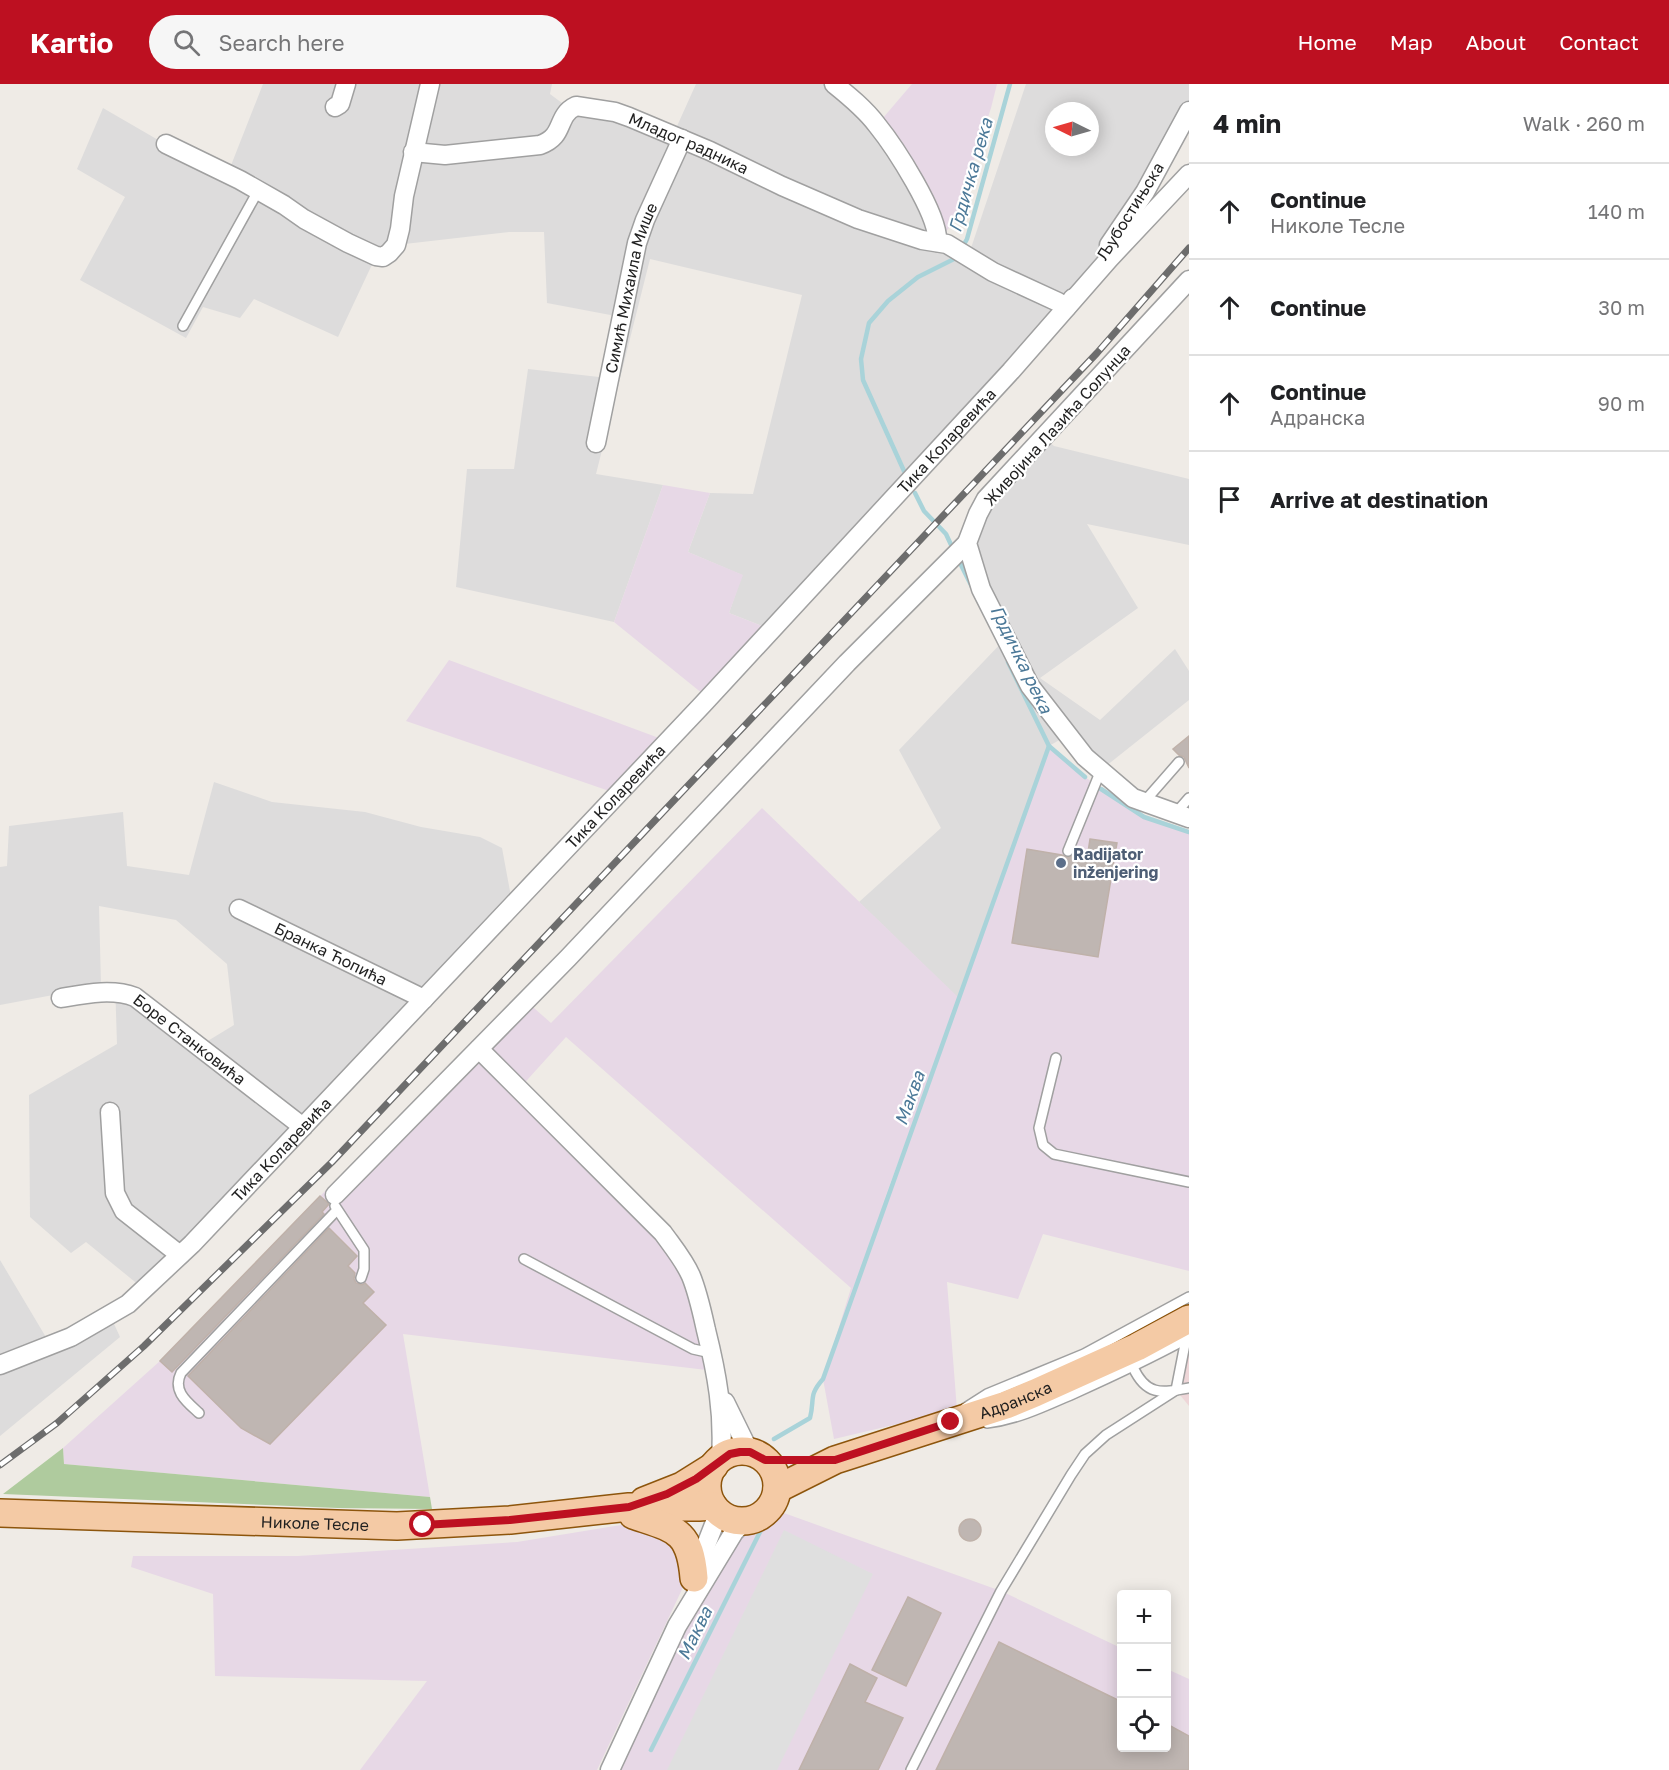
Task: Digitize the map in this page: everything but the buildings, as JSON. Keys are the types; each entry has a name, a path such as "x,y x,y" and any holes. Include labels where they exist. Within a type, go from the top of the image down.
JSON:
{"main road":[{"name":"Адранска","path":"777,1489 835,1460 1006,1405 1137,1347 1188,1332"},
{"path":"740,1452 758,1456 772,1468 776,1478 777,1489 770,1508 754,1519 746,1521 727,1518 716,1509 709,1496 708,1485 718,1462 730,1454 740,1452"},
{"name":"Адранска","path":"758,1456 835,1460"},
{"name":"Николе Тесле","path":"620,1508 667,1494 696,1479 718,1462"},
{"path":"620,1508 656,1521 680,1534 687,1545 694,1578"},
{"name":"Николе Тесле","path":"4,1514 397,1526 510,1520 620,1508 716,1509"}],"street":[{"path":"335,107 340,104 346,84"},
{"path":"166,144 184,154 209,163 348,243 376,256 383,256 396,245 413,152 430,84"},
{"path":"834,84 877,125 910,174 930,213 938,234 938,242"},
{"name":"Младог радника","path":"413,152 445,155 540,145 551,141 557,134 565,113 576,106 615,112 710,151 858,219 922,240 938,242 962,252 993,272 1058,302 1066,308"},
{"name":"Љубостињска","path":"1066,308 1145,192 1189,111"},
{"name":"Симић Михаила Мише","path":"596,443 637,243 682,139"},
{"name":"Тика Коларевића","path":"0,1365 71,1337 128,1304 180,1255 703,704 1003,380 1189,174"},
{"name":"Живојина Лазића Солунца","path":"964,546 986,500 1189,280"},
{"path":"336,1202 847,663 964,546 981,589 1030,686 1085,757 1133,798 1182,816"},
{"name":"Бранка Ћопића","path":"239,909 424,999"},
{"name":"Боре Станковића","path":"61,998 97,993 128,994 135,997 303,1127"},
{"path":"479,1049 663,1233 683,1260 700,1303 720,1393 723,1429 718,1462"},
{"path":"110,1112 115,1193 124,1211 180,1255"},
{"path":"720,1393 758,1456"},
{"path":"677,1626 716,1509"},
{"path":"616,1768 677,1626 734,1532 746,1521"}],"lane":[{"path":"183,326 258,191"},
{"path":"1144,802 1179,762"},
{"path":"1068,851 1101,770"},
{"path":"1182,816 1189,798"},
{"path":"1056,1058 1039,1128 1043,1145 1054,1154 1189,1182"},
{"path":"199,1413 180,1394 178,1383 180,1373 336,1202 364,1250 364,1269 360,1278"},
{"path":"525,1259 693,1349 711,1353"},
{"path":"951,1422 968,1405 987,1394 1084,1354 1189,1297"},
{"path":"951,1422 984,1424 1009,1420 1040,1409 1133,1367 1188,1332"},
{"path":"911,1770 1001,1591 1071,1475 1085,1454 1106,1435 1176,1390 1188,1332"},
{"path":"1133,1367 1138,1379 1145,1387 1154,1391 1189,1388"}],"shaded area":[{"path":"263,84 552,84 550,94 570,109 673,135 696,84 832,84 877,125 937,242 968,257 1026,84 1189,84 1189,111 1145,192 1066,308 772,630 729,613 742,575 688,552 710,493 753,494 802,295 650,259 596,474 663,485 614,622 456,587 467,469 514,469 528,369 608,378 621,317 547,303 544,232 509,232 396,245 376,256 338,337 254,299 240,318 203,307 186,338 80,280 125,197 77,169 103,108 172,148 228,173"},
{"path":"912,84 997,84 953,223 937,242 877,125"},
{"path":"1044,438 1054,446 1189,479 1189,545 1087,524 1138,608 1040,678 1100,720 1175,649 1189,671 1189,700 1101,770 1068,735 1049,746 959,999 859,902 941,828 899,750 1006,638 967,543 986,499"},
{"path":"663,485 710,493 688,552 743,575 729,613 772,630 618,794 406,721 449,660 659,738 703,694 614,622"},
{"path":"1049,746 1081,774 1132,811 1189,832 1189,1271 1043,1234 1018,1299 947,1282 957,1410 834,1439 823,1379 851,1288 566,1037 519,1089 683,1260 715,1371 403,1334 430,1497 64,1464 63,1448 160,1361 328,1188 335,1195 526,1001 551,1023 762,808 959,998","holes":["938,1055 917,1117 882,1206"]},
{"path":"214,782 272,802 365,812 421,827 480,837 502,848 512,902 140,1286 86,1242 71,1253 30,1217 29,1095 117,1044 115,982 206,1042 234,1025 227,964 176,920 99,906 101,986 0,1005 0,867 7,866 9,826 123,812 127,866 189,875"},
{"path":"0,1260 50,1344 110,1315 120,1337 0,1436"},
{"path":"1189,1338 1189,1406 1176,1390"},
{"path":"770,1508 1001,1591 1117,1646 1117,1752 1171,1752 1171,1671 1189,1679 1189,1770 610,1770 677,1626 745,1521 755,1519"},
{"path":"644,1519 693,1566 597,1770 360,1770 427,1681 215,1676 213,1594 131,1567 133,1556 298,1556 517,1542 627,1524"},
{"path":"784,1530 873,1574 777,1770 667,1770"}],"green space":[{"path":"63,1448 64,1464 430,1497 432,1509 338,1508 3,1494"}],"waterway":[{"name":"Грдичка река","path":"962,248 967,239 1010,84"},
{"name":"Грдичка река","path":"904,471 863,380 861,359 869,323 888,301 918,277 958,255"},
{"name":"Грдичка река","path":"915,493 924,511 946,534 953,549"},
{"name":"Грдичка река","path":"958,559 972,587"},
{"name":"Грдичка река","path":"1008,662 1049,746 1085,777"},
{"name":"Маква","path":"774,1439 810,1418 814,1394 823,1379 1049,746"},
{"path":"1101,789 1144,817 1189,832"},
{"name":"Маква","path":"651,1750 762,1528"}],"railway":[{"path":"0,1465 57,1423 144,1346 332,1162 1097,353 1189,248"}],"place":[{"name":"Radijator inženjering","path":"1061,863"}],"route":[{"path":"423,1525 510,1520 629,1507 667,1494 696,1479 730,1454 750,1452 765,1460 835,1460 951,1422"}]}
